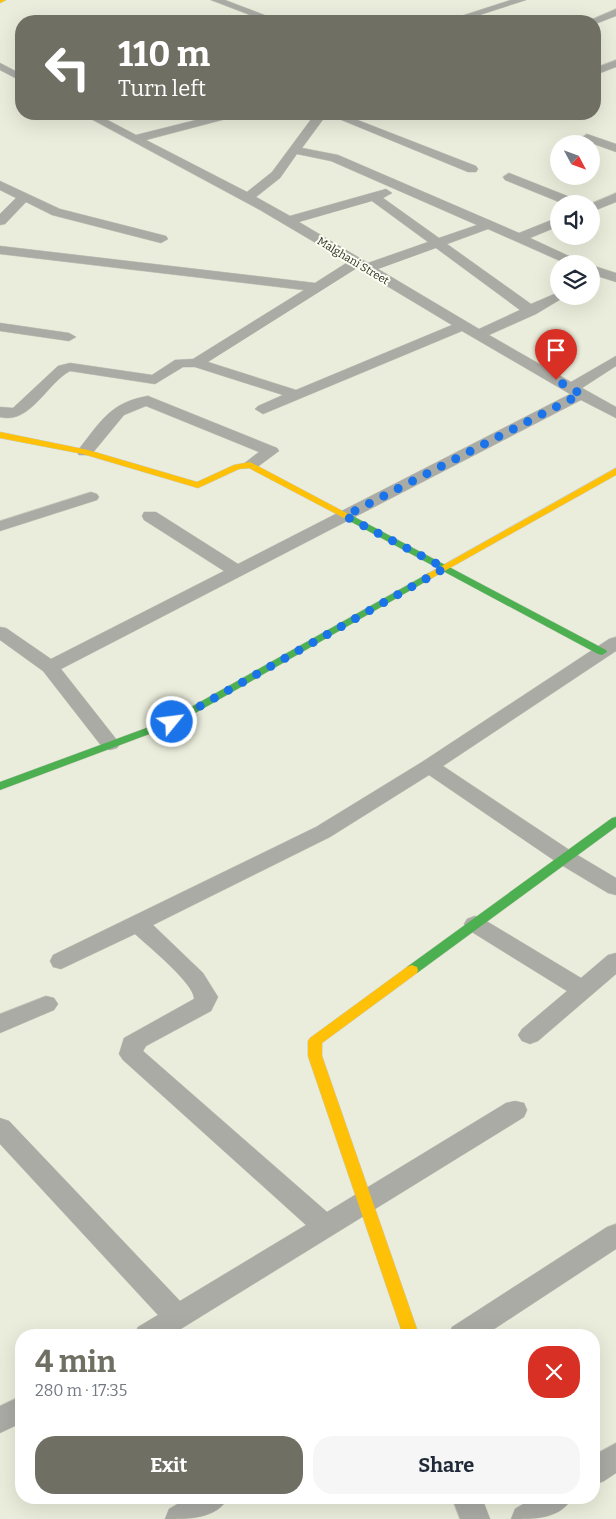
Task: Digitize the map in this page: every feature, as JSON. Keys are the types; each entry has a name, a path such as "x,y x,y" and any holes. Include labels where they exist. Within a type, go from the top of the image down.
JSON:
{"street":[{"path":"216,0 258,15"},
{"path":"471,15 520,0"},
{"path":"601,18 616,12"},
{"path":"601,69 616,63"},
{"path":"0,66 15,75"},
{"name":"Malghani Street","path":"100,120 287,221 462,326 616,413"},
{"path":"134,138 208,120"},
{"path":"246,199 276,175 316,120"},
{"path":"347,120 472,169"},
{"path":"600,142 616,148"},
{"path":"293,150 334,158 558,255"},
{"path":"509,177 554,195"},
{"path":"0,185 56,212 161,238"},
{"path":"287,221 373,196 408,190"},
{"path":"373,196 531,311"},
{"path":"3,214 24,197"},
{"path":"600,204 616,197"},
{"path":"196,363 318,287 360,266 438,243 488,225"},
{"path":"518,238 550,225"},
{"path":"0,250 140,264 318,287"},
{"path":"600,274 616,278"},
{"path":"479,335 550,301"},
{"path":"263,409 462,326"},
{"path":"0,327 69,337"},
{"path":"50,667 345,516 576,392 595,372 616,360"},
{"path":"0,412 6,414 18,411 66,368 154,380 160,378 180,363 196,363 298,395"},
{"path":"595,372 616,380"},
{"path":"0,435 84,452 135,465 198,485 208,483 240,466 250,465 271,451 148,401 120,408 84,452"},
{"path":"250,465 445,568 609,647"},
{"path":"0,786 172,722 616,471"},
{"path":"0,526 91,498"},
{"path":"150,516 237,571"},
{"path":"0,632 50,667 110,744"},
{"path":"61,961 301,844 429,766 609,647"},
{"path":"429,766 566,858 616,888"},
{"path":"409,1329 314,1056 315,1041 616,821"},
{"path":"138,924 190,975 206,994 206,1000 203,1005 132,1044 131,1054 326,1227"},
{"path":"476,924 582,990"},
{"path":"530,1035 616,962"},
{"path":"0,1024 46,1004"},
{"path":"158,1329 515,1110"},
{"path":"0,1128 177,1317"},
{"path":"471,1329 616,1235"},
{"path":"0,1420 15,1412"},
{"path":"600,1468 616,1456"},
{"path":"180,1519 204,1504"},
{"path":"469,1504 475,1519"},
{"path":"526,1519 548,1504"}],"traffic: fast":[{"path":"347,516 602,652"},
{"path":"0,786 172,722 429,576"},
{"path":"412,970 616,821"}],"traffic: slow":[{"path":"0,435 85,452 198,485 237,467 250,465 347,516"},
{"path":"429,576 616,471"},
{"path":"409,1329 315,1056 315,1041 412,970"}],"route":[{"path":"172,722 445,568 345,516 581,394 556,380"}]}
